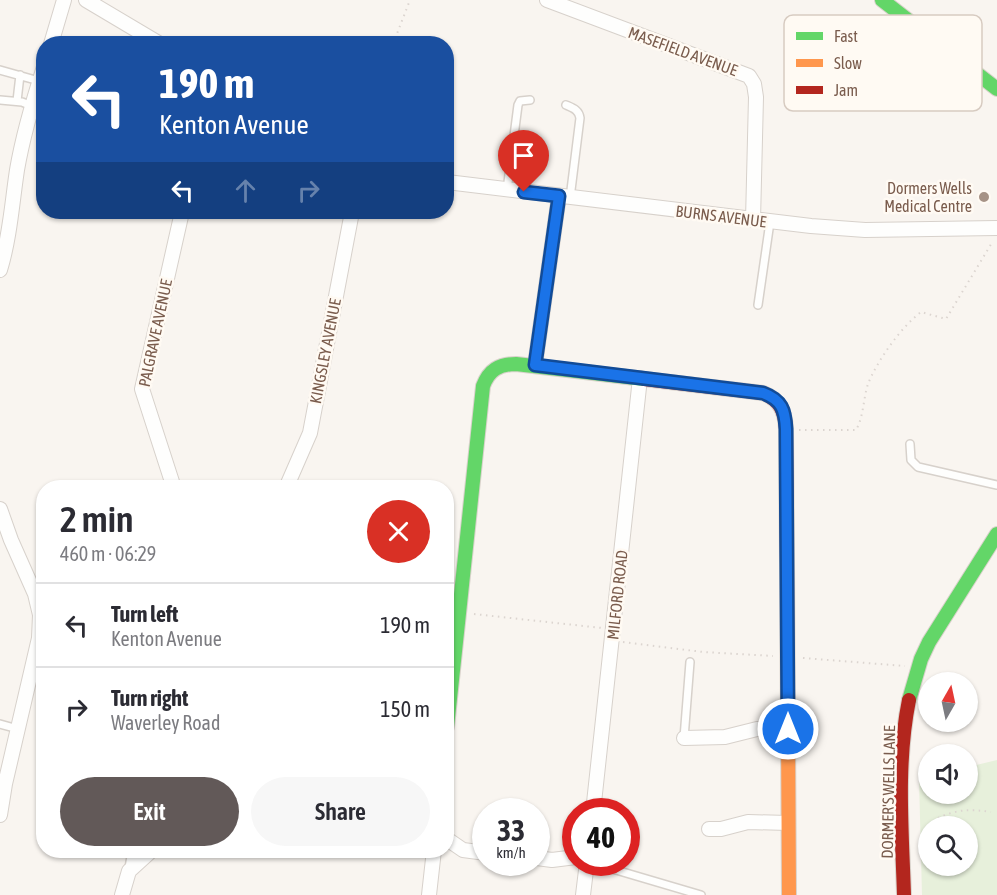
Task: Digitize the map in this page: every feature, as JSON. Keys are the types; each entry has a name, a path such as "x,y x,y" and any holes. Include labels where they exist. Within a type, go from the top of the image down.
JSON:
{"street":[{"path":"53,36 64,0"},
{"path":"86,0 147,36"},
{"name":"MASEFIELD AVENUE","path":"547,0 749,76 754,84 756,97 753,220"},
{"path":"882,0 901,15"},
{"path":"982,78 997,89"},
{"path":"0,270 7,207 36,92"},
{"name":"BURNS AVENUE","path":"454,183 770,222 865,230 997,228"},
{"path":"535,365 564,197"},
{"name":"PALGRAVE AVENUE","path":"171,480 141,389 180,219"},
{"name":"KINGSLEY AVENUE","path":"289,480 310,433 351,219"},
{"path":"454,662 483,386 488,374 500,364 535,365 763,393 778,401 784,411 786,424 789,895"},
{"name":"MILFORD ROAD","path":"595,798 640,378"},
{"path":"0,509 5,540 36,588"},
{"name":"DORMER'S WELLS LANE","path":"904,895 904,741 908,702 916,671 943,618 997,534"},
{"path":"0,815 3,784 36,651"},
{"path":"684,738 725,737 757,729 788,729"},
{"path":"710,829 721,829 748,822 788,823"},
{"path":"454,844 464,850 472,851"},
{"path":"122,895 129,871 143,858"},
{"path":"429,895 432,858"},
{"path":"584,876 584,895"}],"lane":[{"path":"0,70 20,75 36,74"},
{"path":"17,101 20,75"},
{"path":"0,100 17,101 32,106"},
{"path":"507,190 518,105 520,101 530,100"},
{"path":"564,197 580,117 580,113 575,108 567,105"},
{"path":"758,305 770,222"},
{"path":"910,444 911,460 918,467 997,485"},
{"path":"684,738 690,662"},
{"path":"0,724 18,729"},
{"path":"129,871 131,858"},
{"path":"636,876 701,895"}],"path":[{"path":"396,36 410,0"},
{"path":"786,424 856,430 860,422 867,386 876,367 911,320 921,312 946,319 997,238"},
{"path":"460,613 612,635 703,652 902,665 916,671"},
{"path":"943,816 968,809 991,812"}],"green space":[{"path":"997,760 997,895 922,895 922,876 978,876 978,816 920,816 920,804 978,804 978,765"}],"traffic: fast":[{"path":"882,0 901,15"},
{"path":"982,77 997,89"},
{"path":"454,661 485,380 495,369 516,364 644,379"},
{"path":"909,700 921,659 929,642 997,534"}],"traffic: slow":[{"path":"787,563 789,895"}],"traffic: jam":[{"path":"644,379 763,393 774,399 783,412 786,429 787,563"},
{"path":"904,895 901,773 909,700"}],"place":[{"name":"Dormers Wells Medical Centre","path":"984,197"}],"route":[{"path":"524,192 559,196 535,365 763,393 773,397 782,405 786,429 788,729"}]}
